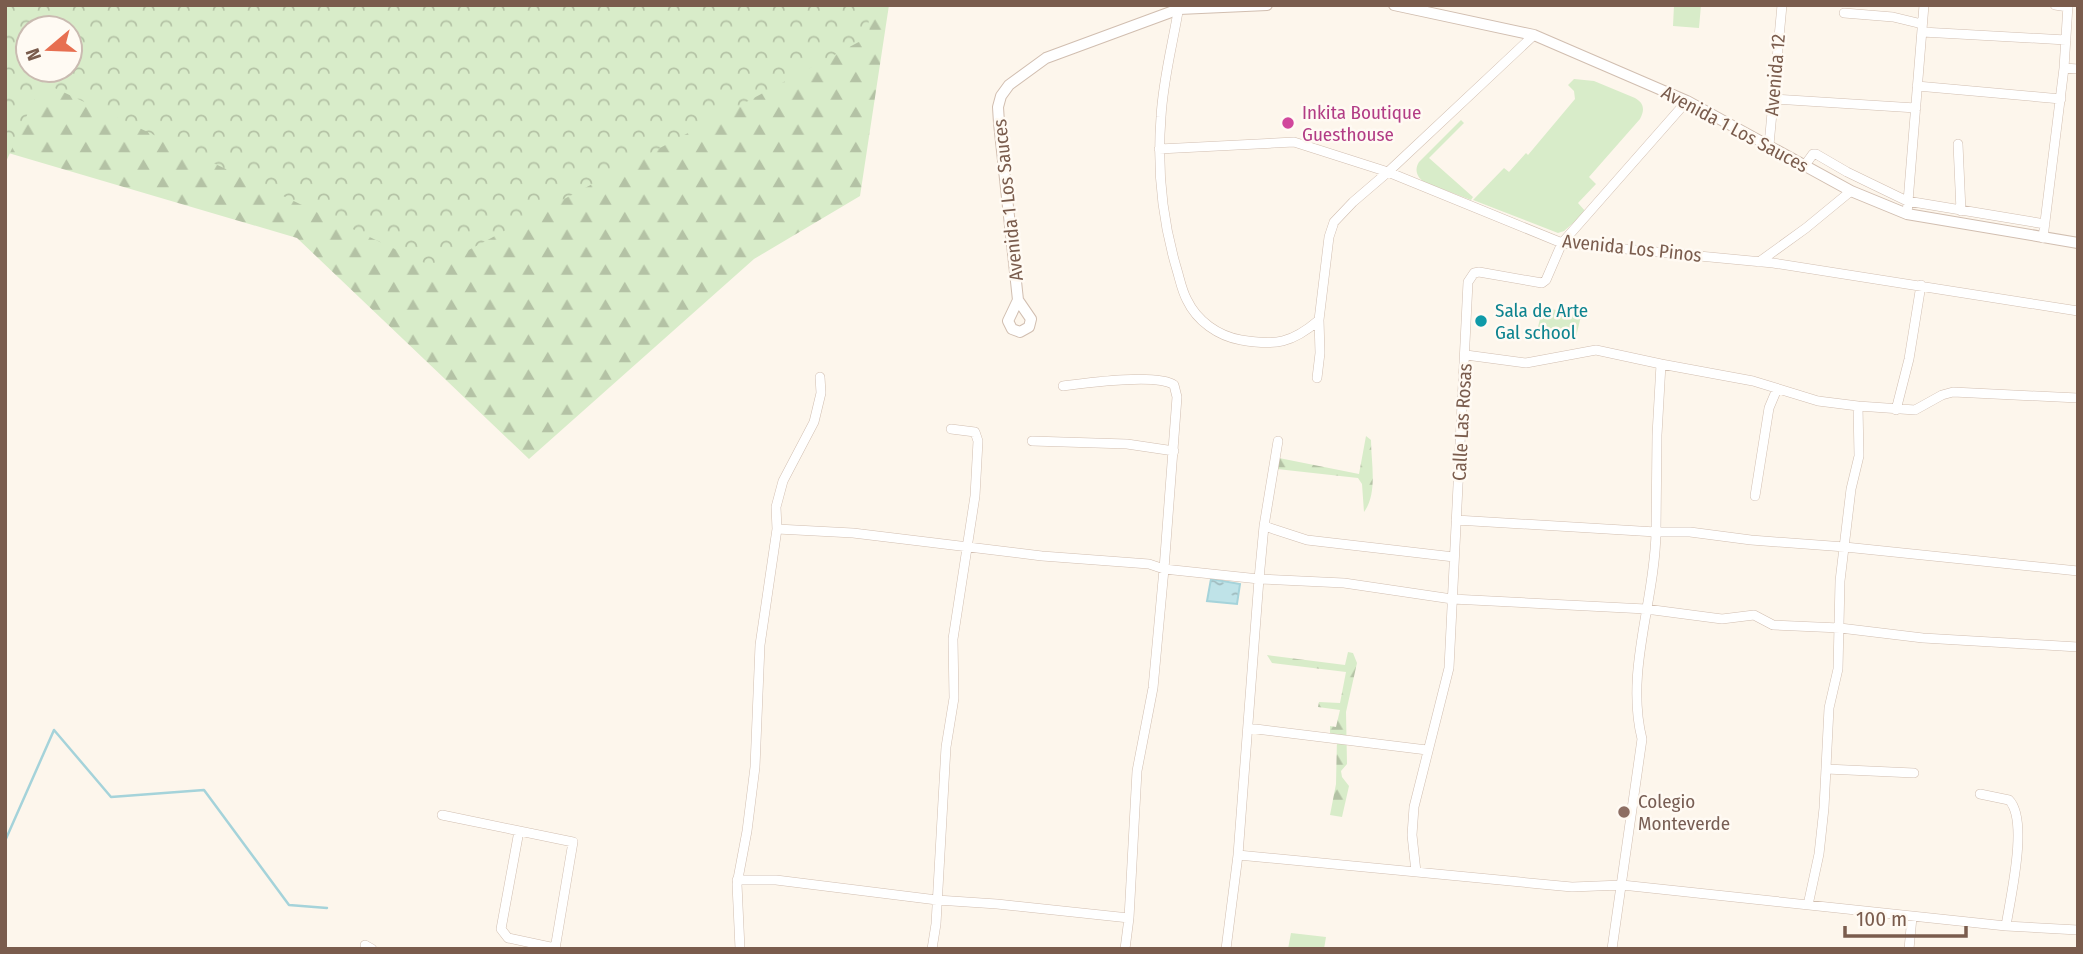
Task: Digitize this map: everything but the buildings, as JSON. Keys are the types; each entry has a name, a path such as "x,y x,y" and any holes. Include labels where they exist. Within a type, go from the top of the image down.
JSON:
{"street":[{"name":"Avenida 1 Los Sauces","path":"1018,300 998,107 1001,96 1009,85 1046,58 1179,7 1267,5"},
{"name":"Avenida 1 Los Sauces","path":"1394,5 1534,35 1687,101 1851,191 1907,214 2078,243"},
{"name":"Avenida 12","path":"1769,145 1782,5"},
{"path":"1907,214 1924,5"},
{"path":"2043,238 2061,99 2068,6 2055,5"},
{"path":"1179,7 1164,83 1159,149 1166,234 1187,300 1195,313 1226,337 1266,343 1286,341 1300,336 1319,320"},
{"path":"1844,13 1893,17 1922,28 2066,40"},
{"path":"1317,377 1320,353 1319,320 1329,237 1334,222 1534,35"},
{"path":"2064,68 2078,69"},
{"path":"1917,86 2061,99"},
{"path":"1773,99 1916,108"},
{"name":"Calle Las Rosas","path":"1416,872 1412,835 1414,807 1449,668 1468,282 1471,275 1479,272 1542,283 1546,280 1562,243 1687,101"},
{"name":"Avenida Los Pinos","path":"1159,149 1294,142 1388,172 1562,243 1759,262 2078,311"},
{"path":"1958,144 1961,211"},
{"path":"1805,165 1810,157 1816,154 1846,172 1907,201 2045,224"},
{"path":"1759,262 1851,191"},
{"path":"1896,410 1909,359 1921,285"},
{"path":"1466,355 1526,363 1596,350 1661,365 1753,381 1818,401 1896,410 1915,410 1953,391 2078,398"},
{"path":"1612,949 1642,739 1637,721 1640,649 1654,571 1661,365"},
{"path":"740,949 737,880 747,831 755,767 760,645 777,529 776,507 779,493 814,422 821,393 820,377"},
{"path":"1063,386 1135,380 1169,382 1174,385 1177,397 1153,688 1137,771 1125,949"},
{"path":"1755,496 1769,408 1777,389"},
{"path":"1808,905 1819,854 1829,708 1838,669 1840,581 1851,489 1859,456 1858,406"},
{"path":"932,949 946,747 954,698 953,639 975,496 978,435 971,431 951,429"},
{"path":"1226,949 1238,855 1264,526 1278,441"},
{"path":"1032,442 1128,444 1174,452"},
{"path":"1456,520 1690,532 2078,570"},
{"path":"1264,526 1307,540 1454,557"},
{"path":"777,529 853,533 1259,579 1344,583 1452,599 1646,609 1723,619 1754,615 1773,625 1840,628 1923,638 2078,647"},
{"path":"1248,728 1427,750"},
{"path":"1826,769 1914,773"},
{"path":"1980,794 2009,800 2017,814 2015,861 2006,926"},
{"path":"442,815 573,842 555,948 508,938 501,929 519,831"},
{"path":"1238,855 1572,887 1622,885 1912,917 2078,930"},
{"path":"737,880 776,880 937,900 1129,918"},
{"path":"1909,949 1912,917"}],"green space":[{"path":"5,5 889,5 860,196 754,259 529,459 297,238 5,152"},
{"path":"5,5 867,5 870,36 435,268 46,84 84,84 84,14 14,14 14,84 41,84 5,164"},
{"path":"1674,5 1701,5 1699,28 1673,26"},
{"path":"1574,79 1594,81 1635,98 1643,107 1640,119 1589,177 1596,184 1578,203 1586,212 1558,233 1473,200 1504,168 1509,172 1526,153 1528,155 1575,99 1574,91 1568,85"},
{"path":"1461,120 1464,123 1429,158 1473,197 1471,200 1424,182 1417,171 1419,162"},
{"path":"1543,307 1581,316 1576,337 1538,327"},
{"path":"1366,436 1371,440 1373,477 1371,496 1364,512 1362,484 1358,478 1277,469 1279,458 1359,474"},
{"path":"1348,652 1353,653 1357,663 1346,712 1347,764 1341,771 1349,786 1342,817 1330,815 1336,784 1337,738 1330,736 1330,726 1336,727 1340,710 1318,707 1319,702 1340,703 1346,672 1272,663 1267,655 1345,665"},
{"path":"1291,933 1326,937 1324,949 1288,949"}],"water":[{"path":"1211,579 1240,584 1237,604 1207,601"}],"waterway":[{"path":"5,841 54,730 111,797 204,790 289,905 327,908"}],"place":[{"name":"Inkita Boutique Guesthouse","path":"1288,123"},
{"name":"Sala de Arte Gal school","path":"1481,321"},
{"name":"Colegio Monteverde","path":"1624,812"}]}
